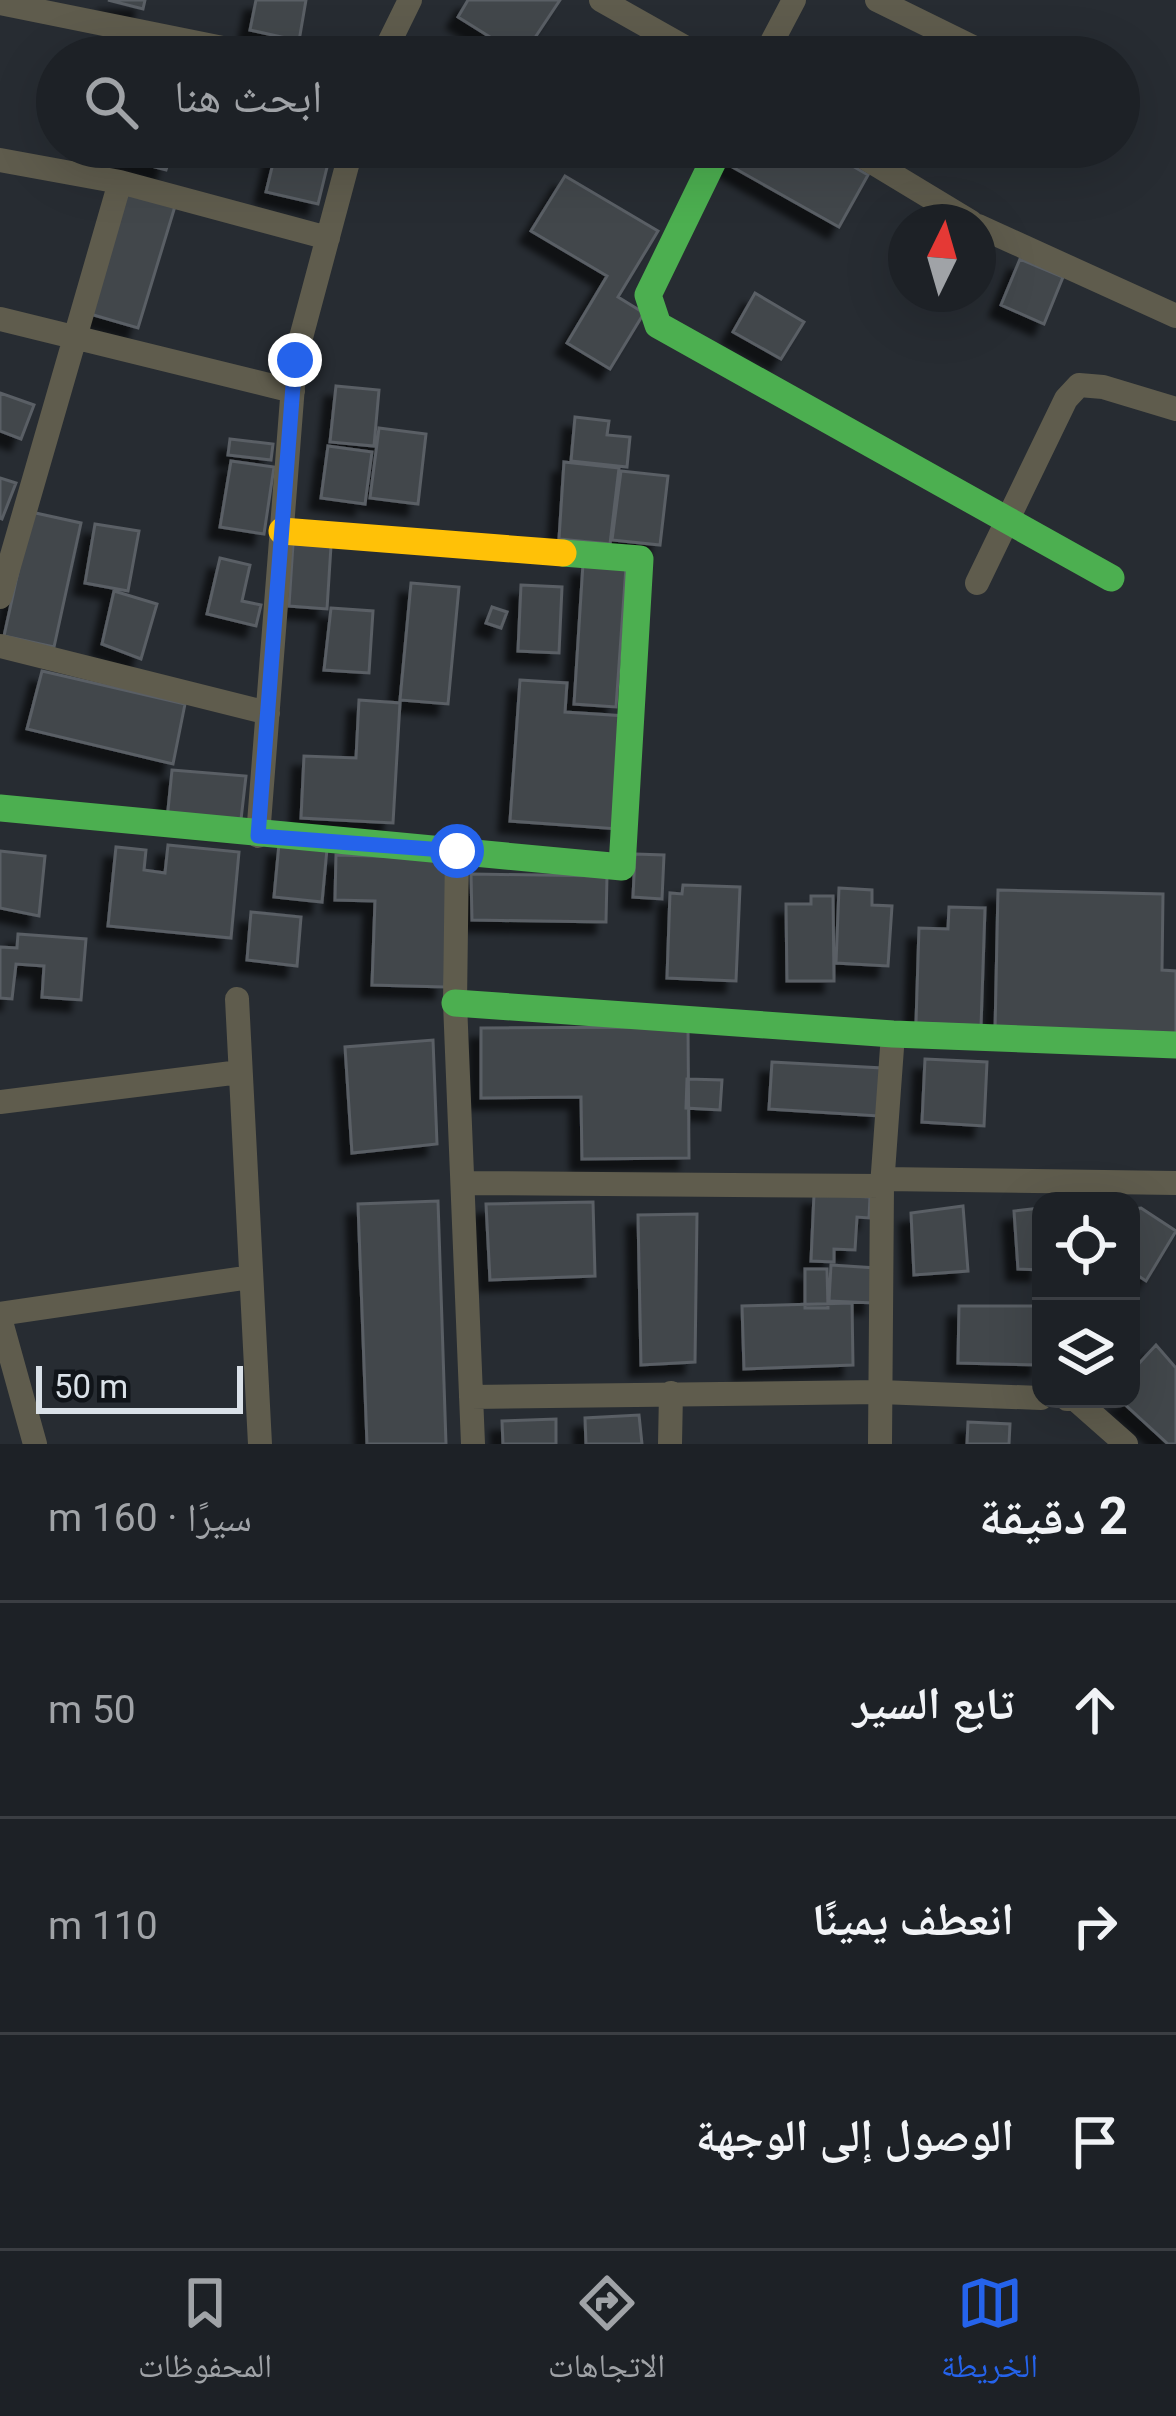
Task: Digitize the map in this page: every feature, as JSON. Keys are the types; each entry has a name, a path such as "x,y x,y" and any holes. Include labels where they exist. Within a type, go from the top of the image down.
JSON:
{"street":[{"path":"392,36 410,0"},
{"path":"601,0 665,36"},
{"path":"775,36 794,0"},
{"path":"877,0 950,36"},
{"path":"0,3 163,36"},
{"path":"0,160 36,167"},
{"path":"44,168 120,182 328,238"},
{"path":"258,836 295,360 346,168"},
{"path":"710,168 647,295 650,314 658,325 1111,578"},
{"path":"883,168 942,204"},
{"path":"0,597 120,182"},
{"path":"996,234 1176,316"},
{"path":"0,320 293,391"},
{"path":"977,583 1066,399 1079,386 1103,387 1176,409"},
{"path":"0,808 622,867 640,559 282,532"},
{"path":"0,646 268,713"},
{"path":"457,851 454,1003 473,1444"},
{"path":"237,999 260,1444"},
{"path":"454,1003 892,1034 1176,1046"},
{"path":"880,1444 882,1182 892,1034"},
{"path":"0,1102 240,1072"},
{"path":"464,1183 1176,1183"},
{"path":"34,1444 0,1316 251,1277"},
{"path":"471,1397 880,1392 1032,1398"},
{"path":"670,1393 670,1444"},
{"path":"1086,1408 1126,1444"}],"building":[{"path":"108,0 145,0 143,9"},
{"path":"256,0 306,0 300,36 250,30"},
{"path":"468,0 560,0 536,36 488,36 458,17"},
{"path":"272,168 327,168 318,204 266,192"},
{"path":"734,168 856,168 868,175 839,227"},
{"path":"565,176 658,231 618,297 644,313 610,369 567,343 607,276 531,231"},
{"path":"128,189 176,203 138,328 90,314"},
{"path":"1020,259 1063,277 1044,324 1001,305"},
{"path":"755,293 804,322 781,359 733,332"},
{"path":"336,386 379,390 374,446 330,442"},
{"path":"0,393 34,405 21,439 0,431"},
{"path":"575,417 609,421 607,435 630,437 627,467 571,461"},
{"path":"379,428 426,434 418,504 370,498"},
{"path":"230,439 273,444 271,460 228,455"},
{"path":"328,446 372,452 365,504 321,498"},
{"path":"231,461 274,467 264,534 220,527"},
{"path":"564,462 619,468 610,544 559,539"},
{"path":"621,471 668,476 660,545 612,540"},
{"path":"0,478 16,483 2,519 0,518"},
{"path":"31,512 81,523 54,647 4,636"},
{"path":"95,524 139,531 128,591 85,583"},
{"path":"293,544 331,546 327,609 289,606"},
{"path":"220,558 250,565 242,601 261,605 256,626 207,614"},
{"path":"583,564 626,567 616,707 574,704"},
{"path":"411,583 459,587 448,704 400,700"},
{"path":"521,585 562,587 559,653 518,651"},
{"path":"114,591 157,604 141,659 102,644"},
{"path":"492,607 507,612 501,628 486,623"},
{"path":"331,608 373,611 369,673 324,670"},
{"path":"42,671 185,704 173,764 27,729"},
{"path":"520,680 567,683 565,712 626,716 618,829 510,821"},
{"path":"359,700 400,703 393,823 301,818 304,756 356,758"},
{"path":"172,770 246,776 240,828 167,820"},
{"path":"279,844 327,849 322,902 274,897"},
{"path":"168,845 239,852 231,938 108,926 116,847 146,850 144,870 165,873"},
{"path":"0,851 45,856 39,916 0,908"},
{"path":"635,854 664,855 662,899 633,897"},
{"path":"336,855 449,858 445,987 372,985 375,901 335,900"},
{"path":"471,874 607,876 606,922 472,920"},
{"path":"683,885 740,887 736,981 667,978 670,893 682,894"},
{"path":"839,888 872,890 872,905 892,906 888,966 836,963"},
{"path":"998,890 1163,894 1162,970 1176,971 1176,1036 995,1032"},
{"path":"811,896 833,896 834,981 787,981 786,904 811,904"},
{"path":"949,907 985,908 981,1026 916,1023 919,928 948,929"},
{"path":"251,912 301,917 297,966 247,960"},
{"path":"18,934 86,939 81,1000 42,997 44,966 16,964 12,999 0,998 0,947 17,948"},
{"path":"688,1027 689,1158 582,1159 581,1097 481,1098 481,1028"},
{"path":"433,1040 437,1144 352,1153 345,1047"},
{"path":"925,1059 987,1062 984,1126 922,1122"},
{"path":"772,1062 882,1068 879,1116 769,1109"},
{"path":"687,1079 722,1080 720,1110 686,1108"},
{"path":"814,1194 870,1197 869,1218 857,1217 855,1250 834,1249 834,1262 811,1261"},
{"path":"438,1201 446,1444 367,1444 358,1204"},
{"path":"593,1202 595,1276 490,1280 486,1204"},
{"path":"963,1206 968,1271 914,1275 911,1213"},
{"path":"1140,1208 1176,1231 1146,1281 1140,1277"},
{"path":"1032,1209 1032,1270 1018,1269 1014,1211"},
{"path":"697,1214 695,1362 641,1365 638,1215"},
{"path":"831,1265 876,1268 874,1303 829,1301"},
{"path":"805,1269 827,1269 828,1308 805,1308"},
{"path":"852,1303 853,1365 744,1369 742,1306"},
{"path":"959,1306 1032,1306 1032,1365 958,1363"},
{"path":"1156,1345 1176,1368 1176,1444 1168,1444 1129,1408 1140,1408 1140,1362"},
{"path":"639,1415 642,1444 586,1444 585,1418"},
{"path":"556,1419 556,1444 503,1444 502,1421"},
{"path":"968,1422 1010,1424 1009,1444 967,1444"}],"traffic: fast":[{"path":"710,168 648,295 658,325 1111,578"},
{"path":"0,808 622,867 640,559 563,553"},
{"path":"455,1003 893,1034 1176,1045"}],"traffic: slow":[{"path":"282,531 563,553"}],"route":[{"path":"295,360 258,836 457,851"}]}
